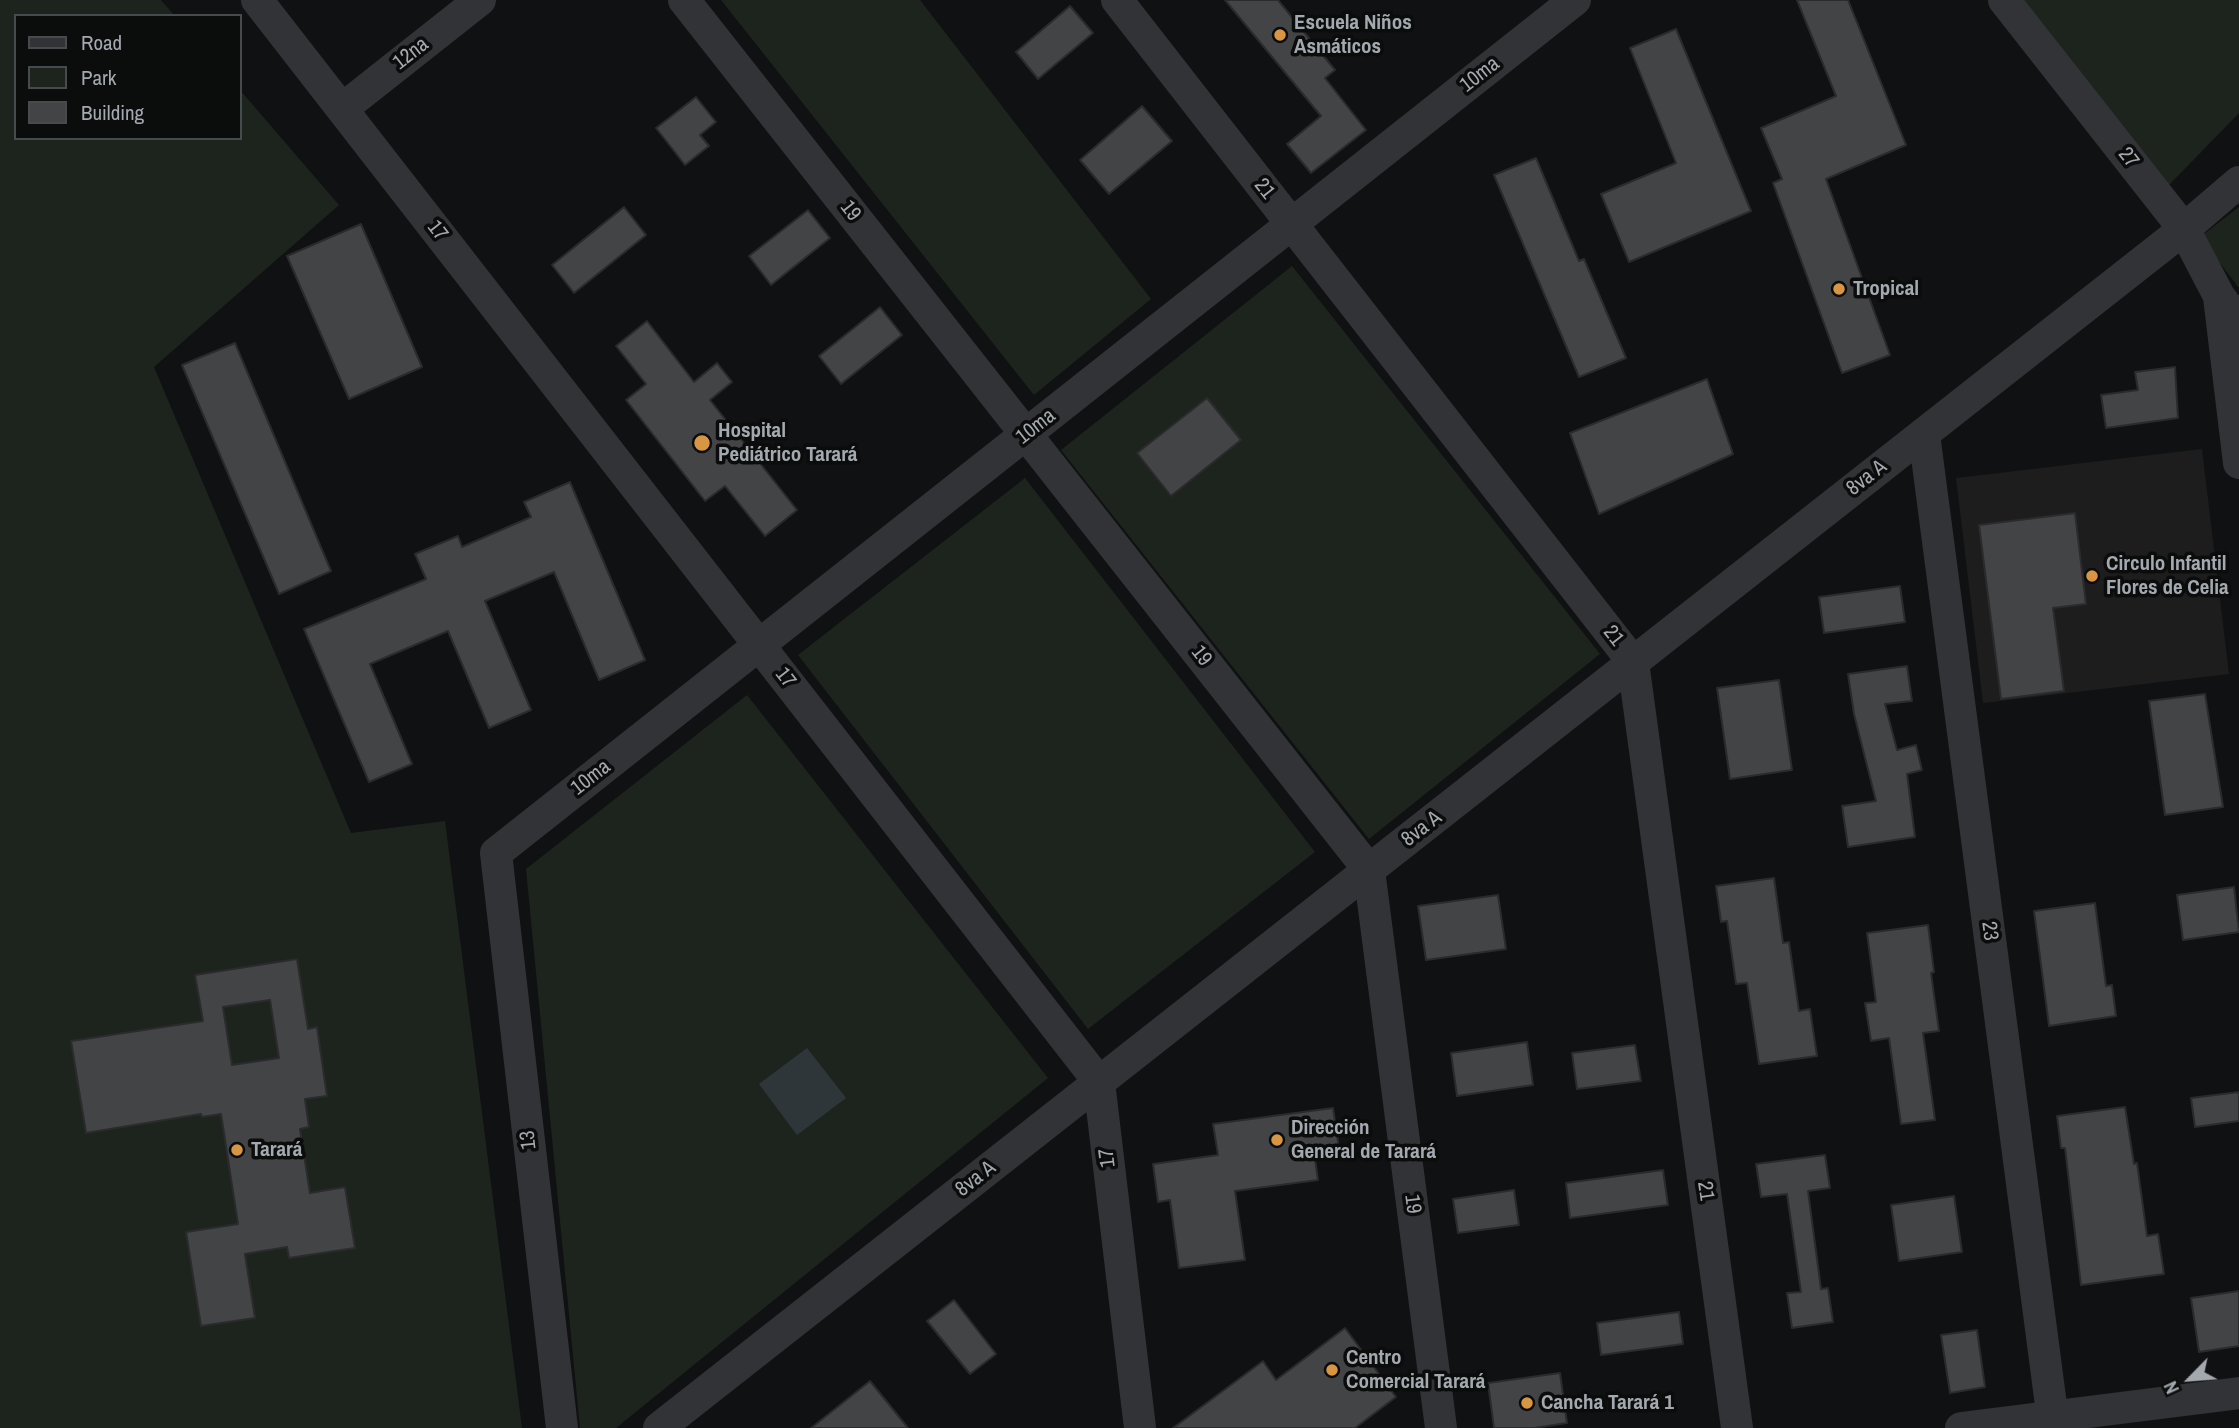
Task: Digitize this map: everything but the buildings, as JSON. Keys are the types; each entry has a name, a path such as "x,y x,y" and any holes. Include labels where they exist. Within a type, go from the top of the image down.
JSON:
{"street":[{"name":"17","path":"257,0 1099,1082 1140,1428"},
{"name":"12na","path":"342,108 480,0"},
{"name":"19","path":"684,0 1369,870 1441,1428"},
{"name":"21","path":"1117,0 1633,662 1737,1428"},
{"name":"27","path":"2004,0 2183,229 2219,296 2239,323"},
{"name":"10ma","path":"496,853 1292,224 1564,3"},
{"name":"8va A","path":"659,1428 2183,229 2239,182"},
{"path":"2219,296 2239,463"},
{"name":"23","path":"1923,434 2054,1422"},
{"name":"13","path":"496,853 562,1428"},
{"path":"1961,1428 2054,1422 2239,1393"}],"shaded area":[{"name":"Circulo Infantil Flores de Celia","path":"2202,449 2229,674 1983,703 1956,478"},
{"path":"807,1048 846,1098 797,1135 759,1084"}],"green space":[{"path":"0,0 161,0 173,14 14,14 14,140 242,140 242,92 339,205 154,367 351,833 445,821 522,1428 0,1428"},
{"path":"721,0 920,0 1151,299 1034,395"},
{"path":"2020,0 2239,0 2239,113 2169,185"},
{"path":"2239,207 2239,288 2200,237"},
{"path":"1292,266 1600,654 1369,839 1061,450"},
{"path":"1025,478 1315,852 1088,1029 798,655"},
{"path":"747,695 1048,1078 616,1428 580,1428 526,869"}],"place":[{"name":"Escuela Niños Asmáticos","path":"1280,35"},
{"name":"Tropical","path":"1839,289"},
{"name":"Hospital Pediátrico Tarará","path":"702,443"},
{"name":"Circulo Infantil Flores de Celia","path":"2092,576"},
{"name":"Dirección General de Tarará","path":"1277,1140"},
{"name":"Tarará","path":"237,1150"},
{"name":"Centro Comercial Tarará","path":"1332,1370"},
{"name":"Cancha Tarará 1","path":"1527,1403"}]}
